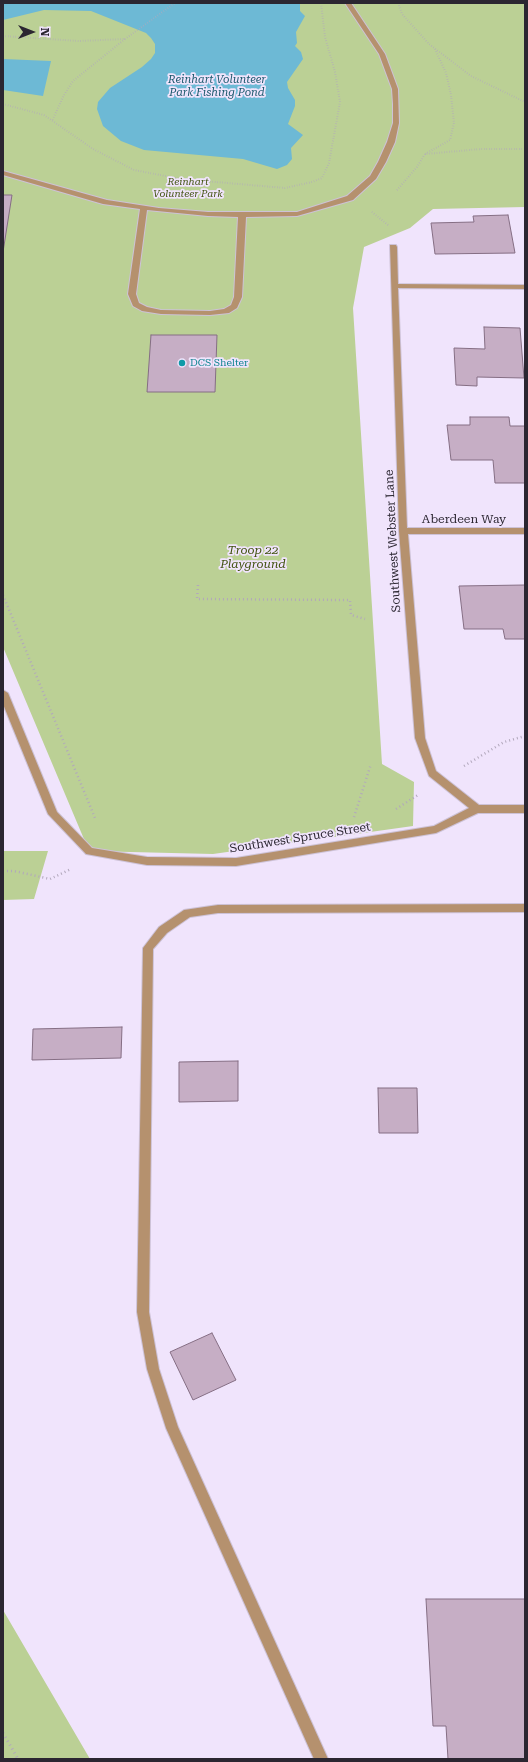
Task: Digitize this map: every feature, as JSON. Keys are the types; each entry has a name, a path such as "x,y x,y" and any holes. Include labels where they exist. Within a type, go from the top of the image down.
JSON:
{"street":[{"path":"3,173 106,202 201,213 242,215 297,214 350,198 373,177 382,162 391,142 396,123 396,104 395,90 382,54 348,3"},
{"path":"144,207 132,294 136,304 145,309 161,312 210,313 226,311 234,306 238,297 242,215"},
{"name":"Southwest Webster Lane","path":"393,246 403,531 420,738 432,773 477,809"},
{"path":"395,286 525,287"},
{"name":"Aberdeen Way","path":"403,531 525,531"},
{"path":"3,693 53,814 89,851"},
{"name":"Southwest Spruce Street","path":"89,851 147,860 236,862 436,829 477,809 525,809"},
{"path":"321,1759 172,1428 153,1368 143,1312 148,948 163,930 188,913 218,909 525,908"}],"path":[{"path":"52,121 64,95 73,81 125,39 175,3"},
{"path":"3,104 44,115 93,148 134,170 181,179 285,188 317,180 322,178 329,163 340,102 335,72 325,38 321,3"},
{"path":"398,3 402,14 435,49 471,76 525,102"},
{"path":"3,36 79,41 125,39"},
{"path":"435,49 446,73 451,95 454,123 450,140 425,154 481,149 525,149"},
{"path":"350,198 380,217 391,228 393,246"},
{"path":"198,585 197,599 350,600 351,615 364,619"},
{"path":"3,595 100,830 89,851 76,867 50,879 14,871 3,871"},
{"path":"390,813 504,742 525,736"},
{"path":"360,819 353,820 371,764"},
{"path":"3,1733 18,1759"}],"green space":[{"name":"Reinhart Volunteer Park","path":"3,3 525,3 525,207 433,209 410,228 364,247 353,308 382,764 414,782 413,826 213,854 89,851 3,647"},
{"path":"3,851 48,851 34,899 3,900"},
{"path":"3,1610 90,1759 3,1759"}],"water":[{"name":"Reinhart Volunteer Park Fishing Pond","path":"3,3 300,3 300,11 305,16 296,32 297,43 295,46 301,52 303,59 287,82 288,88 295,100 295,106 288,124 303,135 291,148 292,159 287,165 277,169 243,159 144,150 121,141 103,126 97,109 98,102 110,88 142,67 151,59 155,53 155,44 151,38 146,33 91,11 44,10 3,20"},
{"path":"3,59 51,61 43,96 3,90"}],"building":[{"path":"3,195 12,195 3,252"},
{"path":"508,215 515,253 435,254 431,223 474,222 473,216"},
{"path":"484,327 520,328 524,378 477,377 477,386 456,385 454,348 485,349"},
{"name":"DCS Shelter","path":"151,335 217,335 215,392 147,392"},
{"path":"470,417 509,417 510,426 525,426 525,483 495,483 493,460 451,460 447,425 470,425"},
{"path":"525,585 525,639 505,639 503,629 464,629 459,586"},
{"path":"122,1027 121,1058 32,1060 33,1029"},
{"path":"238,1061 238,1101 179,1102 179,1062"},
{"path":"378,1088 417,1088 418,1133 379,1133"},
{"path":"212,1333 236,1380 193,1400 170,1352"},
{"path":"426,1599 525,1599 525,1759 448,1759 446,1726 433,1726"}],"place":[{"name":"DCS Shelter","path":"182,363"}],"park label":[{"name":"Troop 22 Playground","path":"253,557"}]}
